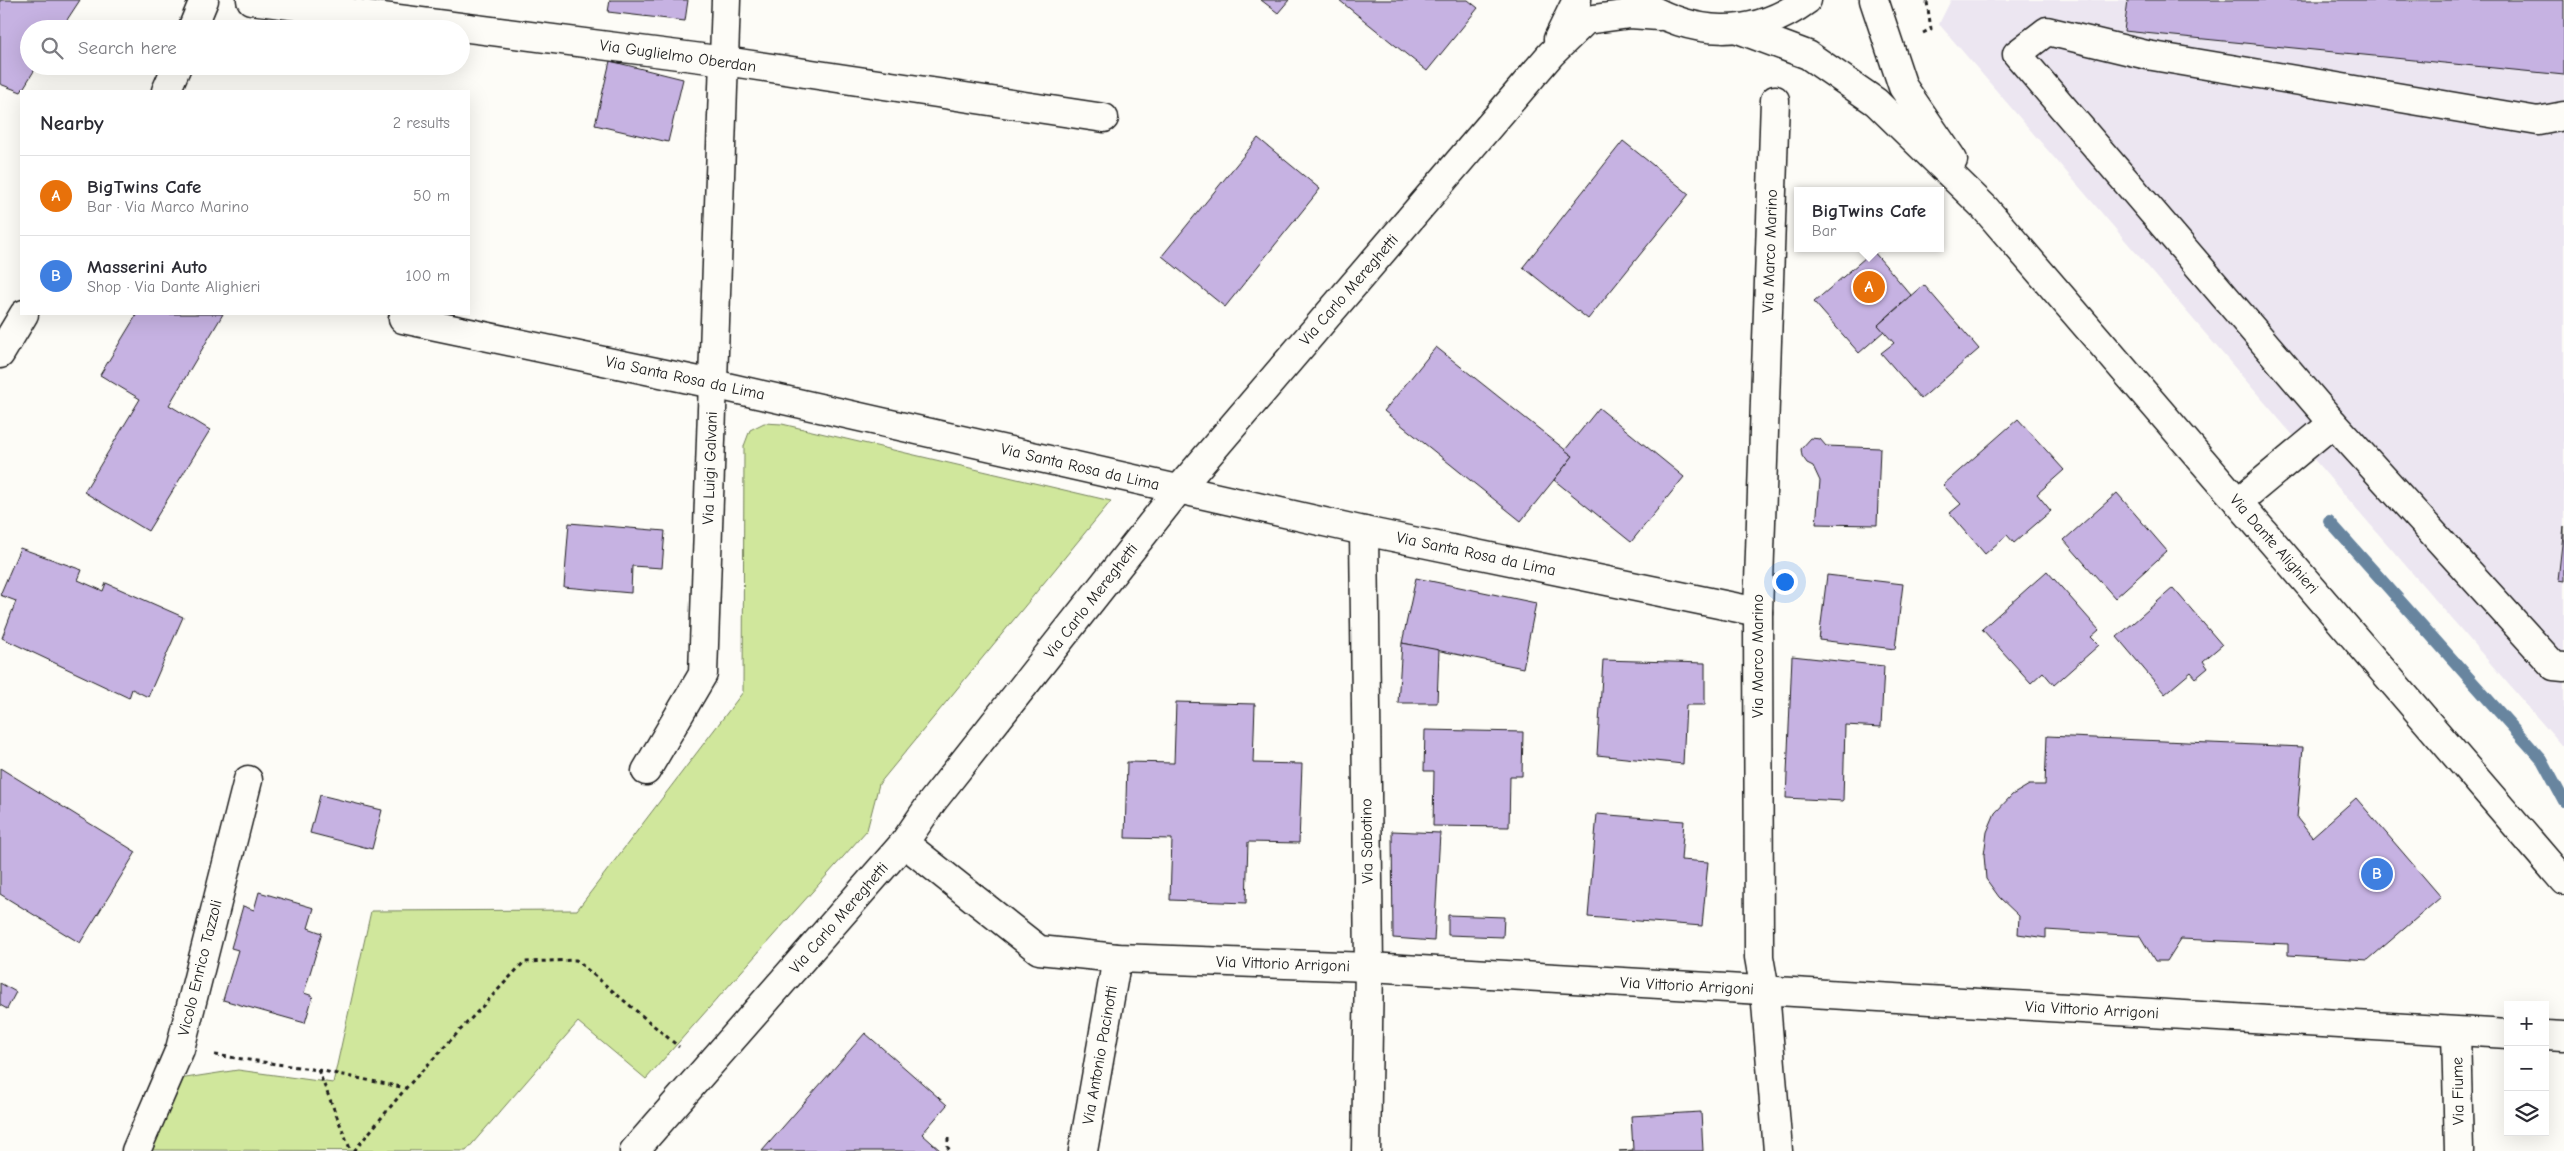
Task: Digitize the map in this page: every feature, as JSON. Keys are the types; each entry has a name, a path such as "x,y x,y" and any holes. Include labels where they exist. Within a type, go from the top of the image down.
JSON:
{"street":[{"path":"196,20 204,0"},
{"name":"Via Guglielmo Oberdan","path":"251,0 406,20"},
{"name":"Via Luigi Galvani","path":"646,771 703,674 726,0"},
{"name":"Via Carlo Mereghetti","path":"1551,54 1577,0"},
{"path":"1635,0 1659,16 1698,28 1738,29 1787,14 1806,0"},
{"path":"1874,0 1903,87 1984,207"},
{"name":"Via Carlo Mereghetti","path":"634,1151 904,843 932,802 1179,490 1551,54 1586,20 1630,14 1659,16"},
{"name":"Via Guglielmo Oberdan","path":"470,28 725,61 1104,118"},
{"path":"1738,29 1808,55 1876,102 1984,207"},
{"path":"2564,116 2538,121 2147,55 2047,31 2017,54 2333,423 2554,666 2564,667"},
{"path":"166,90 173,75"},
{"name":"Via Marco Marino","path":"1775,100 1758,612 1759,958 1765,991 1778,1151"},
{"name":"Via Dante Alighieri","path":"1984,207 2564,881"},
{"path":"0,354 23,315"},
{"name":"Via Santa Rosa da Lima","path":"403,320 713,384 1364,531 1758,612"},
{"path":"2238,502 2333,423"},
{"name":"Via Sabotino","path":"1364,531 1368,967 1366,1151"},
{"name":"Vicolo Enrico Tazzoli","path":"136,1151 180,1050 248,780"},
{"name":"Via Vittorio Arrigoni","path":"904,843 1039,950 1117,958 1368,967 2504,1034"},
{"name":"Via Antonio Pacinotti","path":"1082,1151 1117,958"},
{"name":"Via Fiume","path":"2456,1032 2459,1151"},
{"path":"2549,1035 2564,1036"}],"path":[{"path":"318,1070 352,1151 406,1088 524,962 576,960 682,1050 707,1068"},
{"path":"180,1050 318,1070 406,1088"},
{"path":"948,1138 948,1148 951,1151"}],"shaded area":[{"path":"1951,0 2564,0 2564,745 2561,745 1939,24"}],"green space":[{"path":"764,423 782,424 1111,501 879,784 867,830 646,1079 578,1022 466,1151 152,1150 179,1079 238,1070 333,1083 371,911 577,910 743,692 744,446 750,430"}],"building":[{"path":"0,0 80,0 67,20 20,20 20,75 31,75 20,92 0,84"},
{"path":"610,0 688,0 685,21 608,12"},
{"path":"1261,0 1289,0 1278,13"},
{"path":"1339,0 1468,0 1478,8 1427,71"},
{"path":"2128,0 2564,0 2564,75 2124,31"},
{"path":"610,61 683,79 668,142 595,125"},
{"path":"1258,138 1320,189 1225,307 1162,256"},
{"path":"1623,141 1689,194 1588,319 1523,267"},
{"path":"1872,252 1911,295 1878,325 1884,331 1859,353 1814,302"},
{"path":"1924,285 1979,349 1921,399 1881,353 1894,343 1878,325"},
{"path":"136,315 222,315 169,405 210,430 148,531 84,492 140,399 100,375"},
{"path":"1436,347 1573,456 1521,521 1384,411"},
{"path":"1599,408 1684,477 1631,542 1554,480 1573,456 1565,450"},
{"path":"2018,419 2064,470 2037,494 2051,511 2014,543 2007,535 1985,554 1950,513 1961,504 1943,485"},
{"path":"1811,438 1820,439 1826,446 1880,448 1877,525 1816,524 1820,481 1813,466 1807,463 1802,456 1801,449"},
{"path":"2117,493 2167,551 2115,598 2064,540"},
{"path":"569,523 665,531 662,568 632,566 631,593 564,587"},
{"path":"2564,526 2564,581 2558,580"},
{"path":"20,548 82,570 78,580 103,591 106,583 183,617 148,697 132,689 129,698 2,638 16,601 0,595"},
{"path":"2047,571 2099,630 2091,637 2099,645 2054,685 2043,672 2031,683 1982,629"},
{"path":"1827,575 1903,584 1895,649 1819,640"},
{"path":"1416,578 1536,603 1523,668 1402,643"},
{"path":"2173,588 2222,645 2203,661 2208,668 2196,678 2191,672 2165,694 2117,637"},
{"path":"1402,643 1439,650 1437,703 1398,703"},
{"path":"1792,656 1884,666 1881,727 1845,725 1843,801 1786,798"},
{"path":"1603,660 1705,663 1705,705 1686,705 1683,764 1597,755"},
{"path":"1176,702 1255,704 1253,763 1302,764 1299,843 1248,842 1246,903 1170,900 1172,839 1125,838 1127,762 1174,763"},
{"path":"1425,730 1523,732 1522,776 1510,776 1509,827 1433,826 1434,771 1424,771"},
{"path":"2047,736 2303,747 2297,818 2312,837 2356,798 2441,897 2368,960 2288,955 2288,944 2181,939 2167,961 2155,961 2140,936 2046,930 2046,938 2018,934 2019,916 1999,897 1986,879 1984,855 1987,832 1995,813 2012,795 2029,785 2045,785"},
{"path":"0,768 136,852 80,943 0,894"},
{"path":"320,795 382,810 372,849 310,833"},
{"path":"1597,814 1684,821 1681,860 1708,862 1702,926 1588,917"},
{"path":"1392,831 1440,833 1434,941 1393,938"},
{"path":"259,892 314,908 308,928 322,933 304,993 313,996 305,1023 223,1000 238,950 231,948 243,906 254,910"},
{"path":"1448,915 1504,917 1503,937 1448,935"},
{"path":"0,983 16,992 7,1009 0,1005"},
{"path":"865,1033 947,1105 922,1134 941,1151 762,1151"},
{"path":"1701,1112 1703,1151 1619,1151 1633,1150 1631,1116"}],"waterway":[{"path":"2329,521 2542,760 2564,801"}],"place":[{"name":"BigTwins Cafe","path":"1869,287"},
{"name":"Masserini Auto","path":"2377,874"}]}
